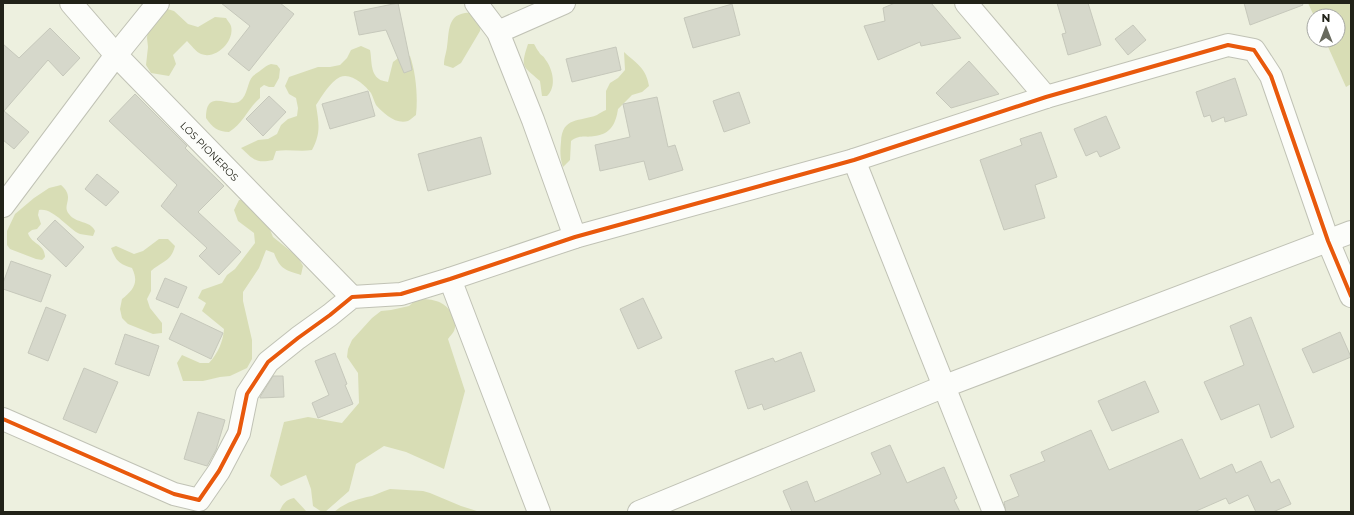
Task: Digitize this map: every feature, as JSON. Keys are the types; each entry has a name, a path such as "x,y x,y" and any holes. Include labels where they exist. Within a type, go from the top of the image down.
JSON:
{"street":[{"name":"LOS PIONEROS","path":"71,3 116,55 352,297"},
{"path":"3,206 116,55 158,3"},
{"path":"476,3 498,32 533,120 575,237"},
{"path":"498,32 564,3"},
{"path":"966,3 1046,98"},
{"path":"199,505 239,433 248,394 268,362 352,297 401,294 575,237 854,160 1046,98 1228,45 1254,50 1271,76 1328,241 1351,296"},
{"path":"854,160 994,512"},
{"path":"639,512 945,386 1351,232"},
{"path":"450,279 539,512"},
{"path":"3,419 174,494 198,500 199,505"}],"green space":[{"path":"1308,3 1351,3 1351,84 1346,87 1329,48 1346,48 1346,8 1310,8"},
{"path":"164,8 174,11 188,24 198,27 215,17 226,18 231,26 230,38 218,52 207,55 199,53 187,41 173,55 176,64 169,76 151,73 146,65 148,29"},
{"path":"463,13 477,13 482,21 480,31 461,63 453,68 444,65 450,28 453,19"},
{"path":"528,44 534,44 548,63 552,73 552,88 547,96 542,96 540,81 525,66 524,58"},
{"path":"361,46 370,50 373,70 376,76 380,80 388,82 393,62 401,56 410,56 416,85 416,115 408,121 403,122 390,118 376,105 371,93 365,86 349,76 344,76 333,82 316,105 318,133 312,150 276,151 273,160 259,161 252,158 241,148 258,140 268,139 277,134 281,125 288,119 297,116 298,108 296,98 289,94 285,86 289,77 318,67 340,65 347,58 351,50"},
{"path":"624,52 643,70 649,86 642,92 632,95 618,109 616,119 612,127 605,133 595,136 580,137 571,141 570,160 563,167 560,148 562,134 565,128 573,121 597,115 606,110 606,91 610,83 618,78 625,70"},
{"path":"271,64 277,65 280,69 279,78 274,87 264,85 260,88 260,98 242,120 229,132 218,130 213,126 206,118 207,109 210,103 214,101 235,103 240,101 245,95 253,76"},
{"path":"61,185 68,198 66,208 67,211 75,219 90,225 95,231 93,236 80,234 50,212 39,210 38,215 41,224 37,229 28,233 32,240 43,249 45,257 42,260 36,259 10,249 7,245 7,231 15,214 49,188"},
{"path":"239,200 248,200 266,220 273,237 298,257 303,266 301,275 291,272 281,266 274,253 266,250 259,268 243,292 243,301 252,340 252,359 247,368 230,376 203,381 183,381 177,363 182,355 200,363 209,363 221,343 224,329 202,311 206,303 198,298 202,290 222,283 227,275 235,269 255,243 254,233 238,221 234,210"},
{"path":"159,239 168,239 175,246 169,258 151,271 151,291 147,299 150,308 162,323 162,333 153,334 128,324 122,318 120,309 122,299 132,289 135,282 135,277 132,268 118,261 111,248 116,246 134,254 143,251"},
{"path":"417,299 431,300 445,305 454,317 455,322 454,331 448,339 465,391 444,469 406,452 384,446 356,464 349,491 325,512 322,512 313,506 311,489 306,475 281,486 270,476 284,422 308,417 342,423 359,403 358,373 347,357 348,349 352,340 372,318 381,311 409,306"},
{"path":"390,489 423,491 480,512 334,512 352,501 372,496"},
{"path":"294,498 307,512 279,512 288,500"}],"building":[{"path":"221,3 280,3 294,14 249,71 228,54 250,26"},
{"path":"398,3 412,70 404,73 386,30 359,35 354,12"},
{"path":"895,3 931,3 961,38 921,46 920,42 878,60 864,26 885,21 883,8"},
{"path":"1057,3 1088,3 1101,45 1068,55 1062,34 1066,33"},
{"path":"1244,3 1302,3 1303,5 1250,25"},
{"path":"732,4 740,35 693,48 684,18"},
{"path":"1133,25 1146,40 1128,55 1115,39"},
{"path":"50,28 80,58 63,76 48,60 4,111 29,132 14,149 3,140 3,44 19,58"},
{"path":"616,47 621,70 572,82 566,59"},
{"path":"969,61 999,94 951,108 936,93"},
{"path":"1235,78 1247,115 1225,122 1224,117 1212,122 1210,115 1204,117 1196,92"},
{"path":"368,91 375,116 330,129 322,104"},
{"path":"739,92 750,123 724,132 713,101"},
{"path":"135,94 187,146 185,148 224,186 198,212 241,252 219,275 199,256 207,248 161,206 177,185 109,121"},
{"path":"269,96 286,112 263,136 246,119"},
{"path":"657,97 668,147 675,145 683,170 649,180 644,161 600,171 595,145 630,137 623,104"},
{"path":"1106,116 1120,148 1100,157 1097,151 1086,156 1074,129"},
{"path":"1041,132 1057,177 1035,185 1045,218 1004,230 980,160 1022,145 1020,139"},
{"path":"481,137 491,174 428,191 418,154"},
{"path":"97,174 119,192 106,206 85,189"},
{"path":"55,220 84,247 66,267 37,239"},
{"path":"11,261 51,275 41,302 3,289 3,283"},
{"path":"165,278 187,287 178,308 156,299"},
{"path":"643,298 662,338 638,349 620,309"},
{"path":"46,307 66,315 48,361 28,353"},
{"path":"181,313 223,333 211,359 169,339"},
{"path":"1251,317 1294,427 1271,438 1259,404 1221,420 1204,382 1244,365 1230,326"},
{"path":"1340,332 1351,357 1313,373 1302,349"},
{"path":"125,334 159,346 149,376 115,364"},
{"path":"801,352 815,391 764,410 762,404 748,409 735,371 773,358 775,362"},
{"path":"335,353 347,384 345,385 353,404 318,418 312,403 329,395 315,361"},
{"path":"84,368 118,382 96,433 63,419"},
{"path":"273,376 283,376 284,397 260,398 260,397"},
{"path":"1145,381 1159,412 1112,431 1098,401"},
{"path":"198,412 225,420 216,450 207,466 184,459"},
{"path":"1091,430 1109,470 1182,439 1200,479 1232,464 1236,473 1261,461 1271,483 1279,479 1291,504 1273,512 1256,512 1248,495 1229,504 1226,498 1194,512 1006,512 1004,502 1019,496 1010,475 1045,461 1041,452"},
{"path":"890,445 907,483 944,467 957,498 954,500 960,512 792,512 783,491 807,481 815,502 881,474 871,453"}],"cycle path":[{"path":"3,419 174,494 199,500 219,471 239,433 247,394 268,362 352,297 401,294 575,237 854,160 1046,97 1228,45 1254,50 1271,76 1328,241 1351,296"}]}
